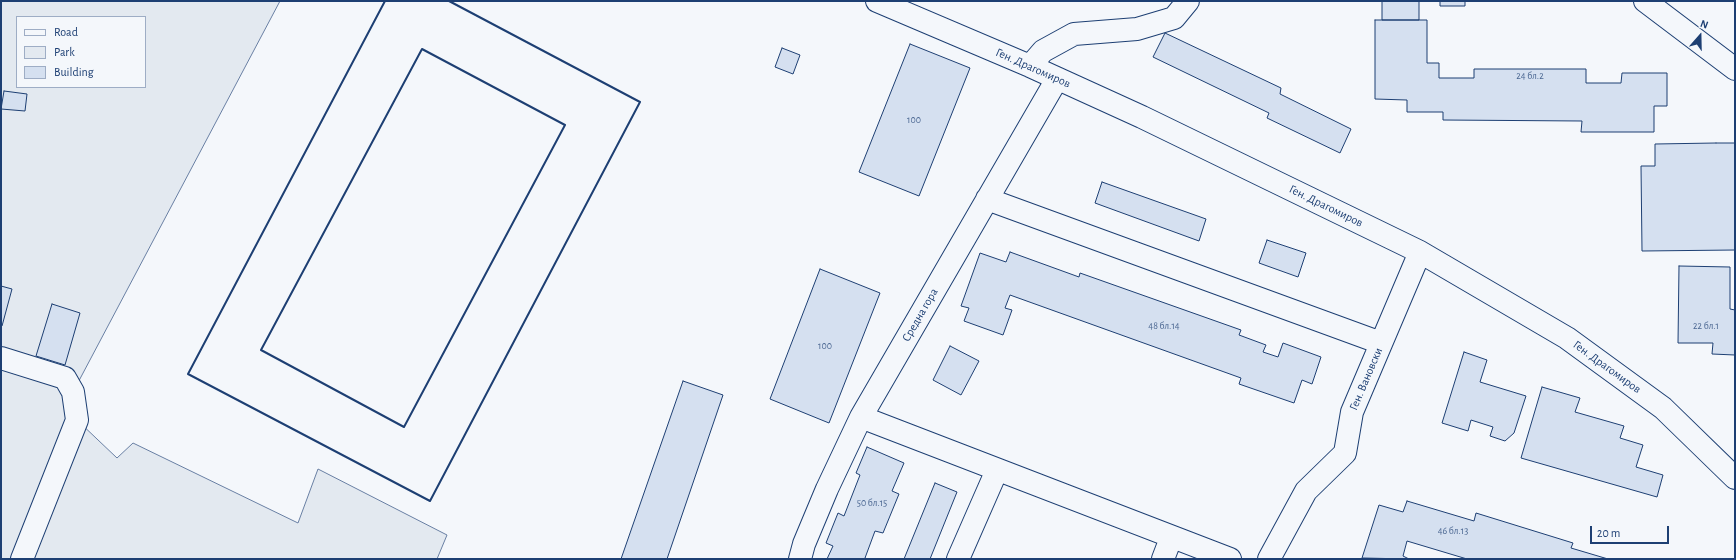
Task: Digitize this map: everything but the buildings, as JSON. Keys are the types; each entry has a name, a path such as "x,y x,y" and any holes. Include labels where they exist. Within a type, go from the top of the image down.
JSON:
{"street":[{"name":"Ген. Драгомиров","path":"877,1 1030,66 1149,120 1420,252 1567,338 1663,408 1735,478"},
{"path":"1030,66 1043,51 1074,34 1137,29 1174,18 1188,1"},
{"path":"1645,1 1735,69"},
{"name":"Средна гора","path":"800,559 804,544 827,489 861,417 1057,78"},
{"path":"987,199 1381,343"},
{"name":"Ген. Вановски","path":"1269,559 1306,491 1345,453 1352,412 1420,252"},
{"path":"1,358 65,378 73,392 77,420 22,559"},
{"path":"861,417 1171,538 1230,559"},
{"path":"958,559 997,470"},
{"path":"1163,559 1171,538"}],"green space":[{"path":"1,1 280,1 73,392 77,420 117,458 133,443 298,523 318,469 447,535 437,559 1,559"}],"wall":[{"path":"385,1 188,374 430,501 640,102 449,1"},
{"path":"422,49 565,125 404,427 261,350 422,49"}]}
